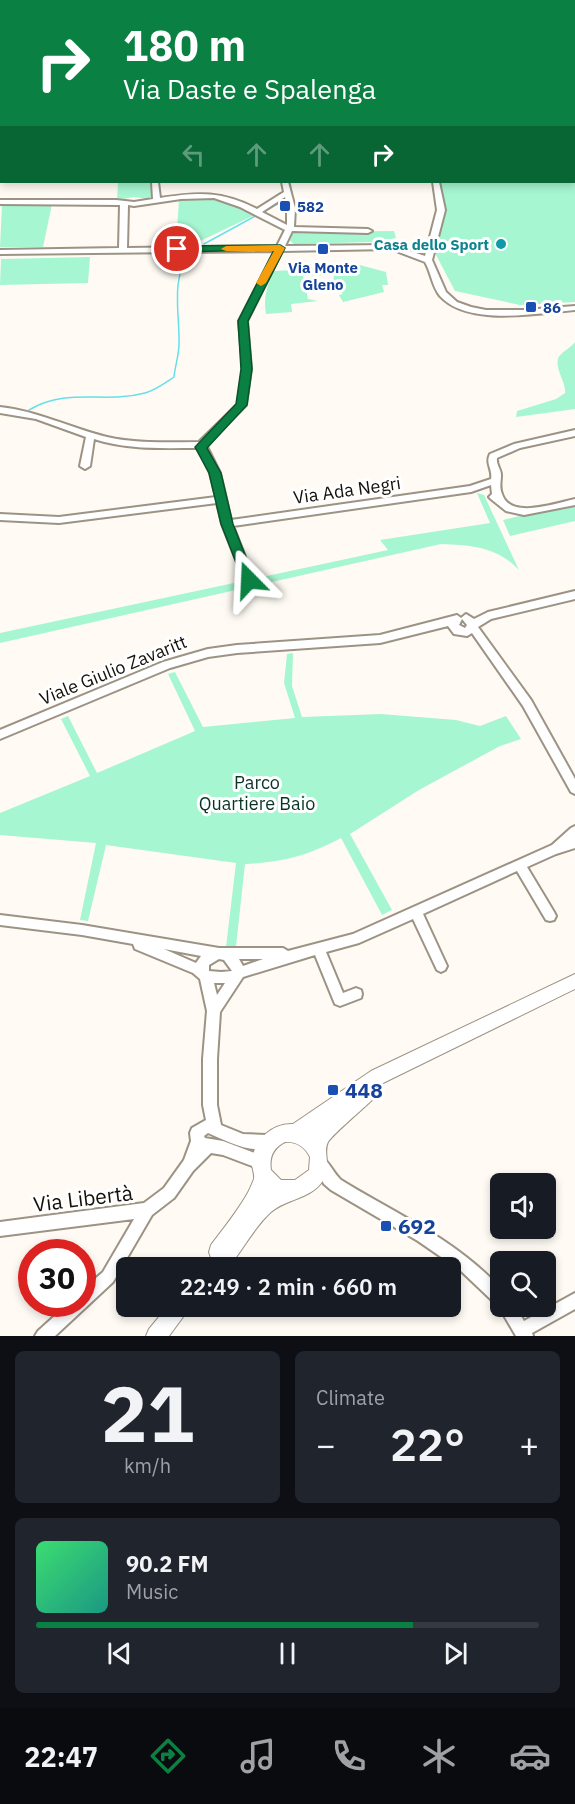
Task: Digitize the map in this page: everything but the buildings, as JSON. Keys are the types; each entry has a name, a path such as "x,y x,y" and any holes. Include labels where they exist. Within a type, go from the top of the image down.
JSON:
{"street":[{"path":"155,183 157,201"},
{"path":"0,410 27,413 93,436 140,444 201,445 242,405 247,369 243,321 289,229 292,218 285,183"},
{"path":"436,183 441,210 428,260 445,296 471,309 491,313 575,308"},
{"path":"261,213 287,193"},
{"path":"0,202 124,203 215,196 261,213 289,229 368,231"},
{"path":"123,250 124,203"},
{"path":"0,252 392,247 428,260"},
{"path":"500,501 494,481 497,474 492,459 495,455 516,446 575,433"},
{"path":"85,466 90,438 93,436"},
{"path":"201,445 215,473 227,524 249,580"},
{"name":"Via Ada Negri","path":"227,524 471,489 494,481"},
{"name":"Via Ada Negri","path":"471,489 482,490 508,509 524,512 575,502"},
{"path":"0,517 52,520 221,499"},
{"path":"575,595 488,616 464,626 485,644 527,703 575,789"},
{"name":"Viale Giulio Zavaritt","path":"0,735 167,665 208,653 353,642 421,630 464,626"},
{"path":"553,850 575,831"},
{"path":"206,1144 217,1141 212,1128 210,1105 210,1059 214,1011 202,963 208,957 220,953 292,954 319,950 355,939 553,850 575,843"},
{"path":"520,865 550,916"},
{"path":"416,913 441,966"},
{"path":"0,920 82,930 116,938 165,954 204,974 221,978 292,954"},
{"path":"116,938 192,947 220,953 232,957 238,974"},
{"path":"319,950 340,1000 356,994"},
{"path":"214,1011 238,974"},
{"path":"296,1133 377,1077 575,981"},
{"path":"224,1257 266,1205 299,1189 313,1178 319,1158 320,1137 340,1116 413,1061"},
{"path":"336,1185 279,1189 262,1170 206,1144 197,1133 212,1128 243,1141 267,1142 282,1133 296,1133 310,1140 329,1179 336,1185 465,1262 490,1286"},
{"path":"215,1257 252,1203 262,1170 267,1142"},
{"name":"Via Libertà","path":"0,1229 147,1210 169,1193 206,1144"},
{"path":"96,1288 108,1277 147,1210"},
{"path":"513,1317 523,1333 575,1300"},
{"path":"43,1336 64,1317"},
{"path":"156,1336 172,1317"}],"green space":[{"path":"118,183 150,183 152,196 149,199 134,197 117,200"},
{"path":"439,183 575,183 575,302 520,305 455,291 435,253 445,210"},
{"path":"201,198 226,202 257,214 196,243 176,243 179,200"},
{"path":"52,204 43,247 0,247 2,205"},
{"path":"394,231 396,238 375,242 294,244 288,239 293,232"},
{"path":"90,257 88,283 0,285 1,259"},
{"path":"335,264 356,264 386,272 388,285 382,285 384,292 343,302 339,295 343,294 340,291 335,292 339,290 337,288 319,287 320,290 313,293 309,284 333,282 334,275 303,276 308,299 318,301 291,304 292,312 266,314 266,292 274,271 329,268"},
{"path":"575,342 575,409 516,417 517,411 556,399 565,393 557,363 561,355"},
{"path":"477,493 484,495 519,570 511,562 493,552 463,545 441,544 0,643 0,633 388,550 380,540 490,523"},
{"path":"575,503 575,521 510,536 503,520"},
{"name":"Parco Quartiere Baio","path":"293,653 292,686 302,717 381,714 456,720 480,726 506,716 521,739 500,746 419,790 350,834 392,910 382,915 341,838 294,857 245,864 236,946 226,947 236,863 106,845 88,921 80,920 96,843 0,835 0,813 90,776 61,719 68,716 97,773 195,731 168,674 175,672 203,727 295,718 284,683 287,654"}],"waterway":[{"path":"290,183 292,193"},
{"path":"204,244 283,201"},
{"path":"29,410 58,399 130,396 145,393 174,377 179,348 178,285 184,263 190,253"}],"slow traffic":[{"path":"226,249 280,248 261,283"}],"place":[{"name":"582","path":"285,206"},
{"name":"Casa dello Sport","path":"501,244"},
{"name":"Via Monte Gleno","path":"323,249"},
{"name":"86","path":"531,307"},
{"name":"448","path":"333,1090"},
{"name":"692","path":"386,1226"}],"route":[{"path":"177,249 280,248 243,321 247,369 242,405 201,445 215,473 227,524 249,580"}]}
